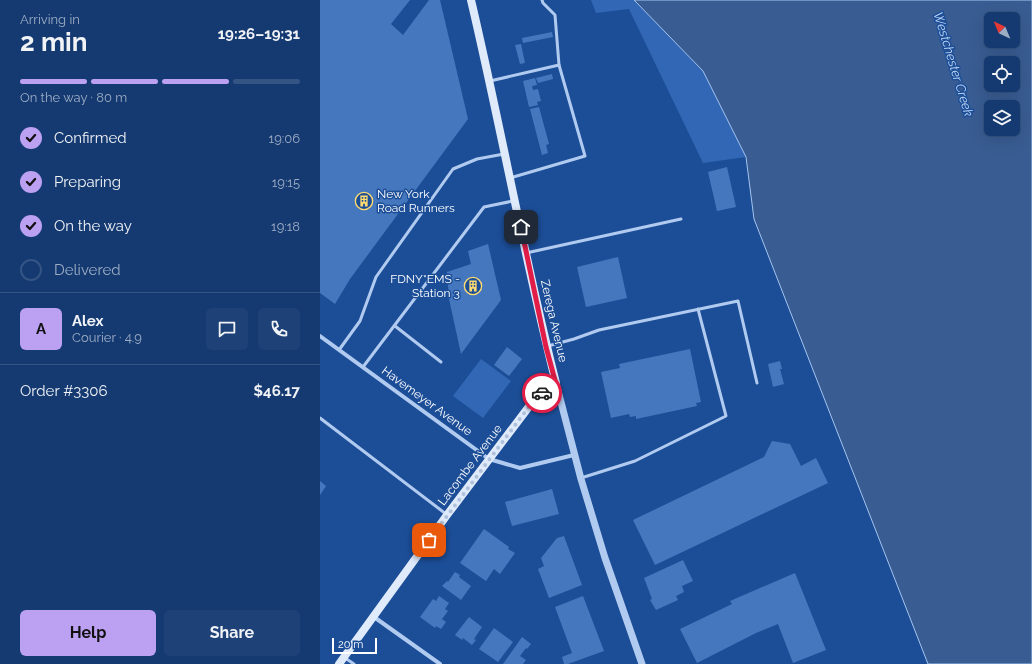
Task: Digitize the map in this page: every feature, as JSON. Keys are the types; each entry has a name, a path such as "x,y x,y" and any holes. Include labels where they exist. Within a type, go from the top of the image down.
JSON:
{"main road":[{"name":"Zerega Avenue","path":"471,0 490,81 504,154 546,347 556,384"},
{"name":"Lacombe Avenue","path":"342,660 447,515 537,396 556,384"}],"street":[{"name":"Havemeyer Avenue","path":"320,336 489,459 520,468 574,455"},
{"name":"Zerega Avenue","path":"556,384 574,455 605,558 642,664"},
{"path":"374,616 440,664"}],"lane":[{"path":"510,178 585,156 559,65 555,15 543,3 542,0"},
{"path":"490,81 559,65"},
{"path":"339,350 360,321 376,277 453,169 477,159 504,154"},
{"path":"363,367 484,208 515,200"},
{"path":"526,253 681,218"},
{"path":"546,347 599,330 738,301 757,383"},
{"path":"581,478 635,461 726,416 698,309"},
{"path":"395,326 441,362"},
{"path":"320,418 447,515"},
{"path":"342,660 354,664"}],"shaded area":[{"path":"591,0 634,0 703,71 746,157 703,163 629,9 596,13"},
{"path":"481,359 511,381 483,418 453,396"}],"water":[{"name":"Westchester Creek","path":"634,0 1032,0 1032,664 928,664 754,219 746,157 703,71"}],"building":[{"name":"New York Road Runners","path":"320,0 410,0 391,24 403,35 429,0 440,0 468,119 350,279 335,304 320,293"},
{"path":"552,32 553,37 523,43 522,38"},
{"path":"521,44 525,63 520,64 515,45"},
{"path":"552,74 553,79 538,83 536,78"},
{"path":"535,78 537,85 532,86 533,90 538,89 541,101 537,102 538,105 529,107 523,81"},
{"path":"539,107 549,144 546,145 548,153 542,155 530,109"},
{"path":"727,167 736,207 717,211 708,172"},
{"name":"FDNY*EMS - Station 3","path":"488,244 501,300 461,354 449,299 447,272 471,264 468,251"},
{"path":"618,257 627,298 586,307 577,267"},
{"path":"507,347 522,359 509,376 494,365"},
{"path":"690,349 701,402 696,403 697,406 636,419 636,416 630,417 629,414 611,418 601,372 620,368 619,364"},
{"path":"780,361 782,369 780,369 784,384 773,387 768,364"},
{"path":"772,441 790,444 801,466 816,458 828,483 655,565 633,520 764,457"},
{"path":"320,481 326,486 320,495"},
{"path":"552,489 559,514 512,526 505,502"},
{"path":"484,529 515,553 500,574 494,569 486,581 460,563"},
{"path":"564,536 582,585 549,598 538,569 544,566 541,558 557,538"},
{"path":"683,560 693,581 682,586 684,592 676,596 678,600 656,610 650,600 652,599 644,578"},
{"path":"455,572 471,586 461,600 442,586 447,581 448,582"},
{"path":"795,573 826,650 793,663 778,624 756,633 697,663 680,629 732,604 730,601"},
{"path":"439,596 449,603 445,609 448,611 442,619 446,622 441,629 436,626 435,628 420,617 433,599 436,601"},
{"path":"583,596 604,651 568,664 564,664 562,657 572,653 555,607"},
{"path":"469,617 482,627 472,645 463,638 462,640 455,635"},
{"path":"494,628 513,642 498,662 479,649"},
{"path":"522,637 531,644 520,656 526,660 523,664 503,664"}],"way so far":[{"path":"429,540 537,396 542,393"}],"place":[{"name":"New York Road Runners","path":"364,201"},
{"name":"FDNY*EMS - Station 3","path":"473,286"}],"route":[{"path":"521,227 546,347 556,384 542,393"}]}
